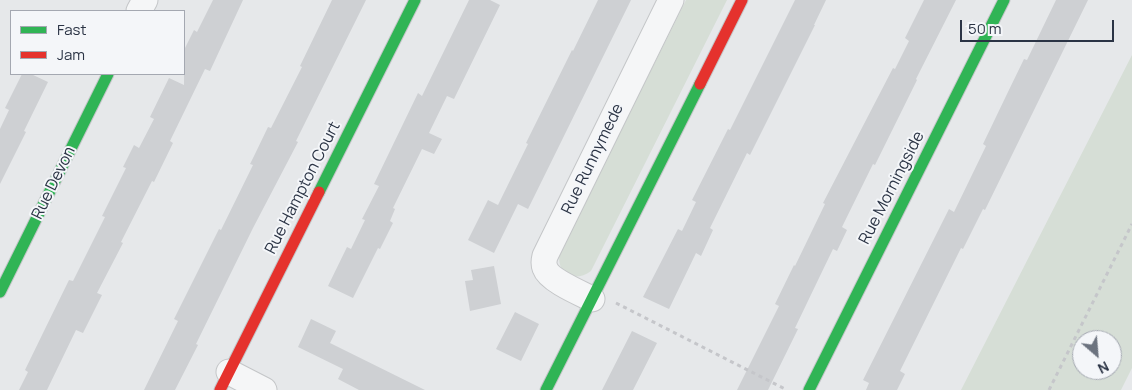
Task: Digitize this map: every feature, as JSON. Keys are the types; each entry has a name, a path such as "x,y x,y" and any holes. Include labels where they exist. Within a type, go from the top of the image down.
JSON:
{"street":[{"name":"Rue Hampton Court","path":"224,381 415,0"},
{"name":"Rue Runnymede","path":"601,299 574,290 549,275 545,269 545,256 672,0"},
{"path":"546,390 601,299 742,0"},
{"name":"Rue Morningside","path":"809,390 1004,0"},
{"name":"Rue Devon","path":"0,292 108,75"},
{"path":"224,381 264,390"}],"path":[{"path":"1049,390 1132,224"},
{"path":"601,299 788,390"}],"shaded area":[{"path":"686,0 727,0 591,271 585,275 578,276 567,274 560,266 560,252"},
{"path":"1132,55 1132,368 1121,390 961,390"}],"building":[{"path":"213,0 243,0 210,71 205,69 170,141 173,143 121,242 123,243 97,293 102,295 83,333 76,330 47,390 19,390 28,372 25,370 69,280 73,281 105,217 102,216 126,168 123,167 134,145 139,148 154,119 150,117 169,78 184,85 185,48 194,30 197,32"},
{"path":"332,0 366,0 175,390 144,390 178,321 174,319 253,165 250,164 268,127 271,128 302,67 300,66"},
{"path":"469,0 490,0 500,5 454,99 447,96 429,133 442,139 434,154 422,149 393,208 395,209 390,221 393,223 353,298 328,286 347,247 351,249 365,220 362,219 379,186 374,184 418,93 422,96"},
{"path":"598,0 631,0 528,209 518,204 494,253 468,240 488,200 498,205 528,144 526,143"},
{"path":"795,0 826,0 750,155 747,153 710,228 713,230 701,256 696,253 669,309 643,297 678,229 682,231 696,202 692,200 728,129 730,130"},
{"path":"924,0 956,0 875,165 873,164 842,227 847,230 837,251 833,249 795,328 798,329 768,390 737,390 779,306 775,304 825,204 823,203 909,41 905,38"},
{"path":"1056,0 1088,0 985,210 983,209 963,249 961,248 900,371 905,374 897,390 866,390 869,383 863,380 949,209 954,212 986,146 983,144 1007,94 1024,59 1027,60"},
{"path":"22,75 33,75 48,82 0,184 0,129 9,110 5,108"},
{"path":"494,266 501,304 470,311 465,281 473,280 471,270"},
{"path":"515,312 539,324 521,361 496,349"},
{"path":"311,319 336,331 330,343 425,390 359,390 338,379 343,369 298,347"},
{"path":"632,331 657,343 633,390 602,390"}],"traffic: fast":[{"path":"319,192 415,0"},
{"path":"809,390 1004,0"},
{"path":"0,292 108,75"},
{"path":"546,390 700,84"}],"traffic: jam":[{"path":"700,84 742,0"},
{"path":"220,390 319,192"}]}
